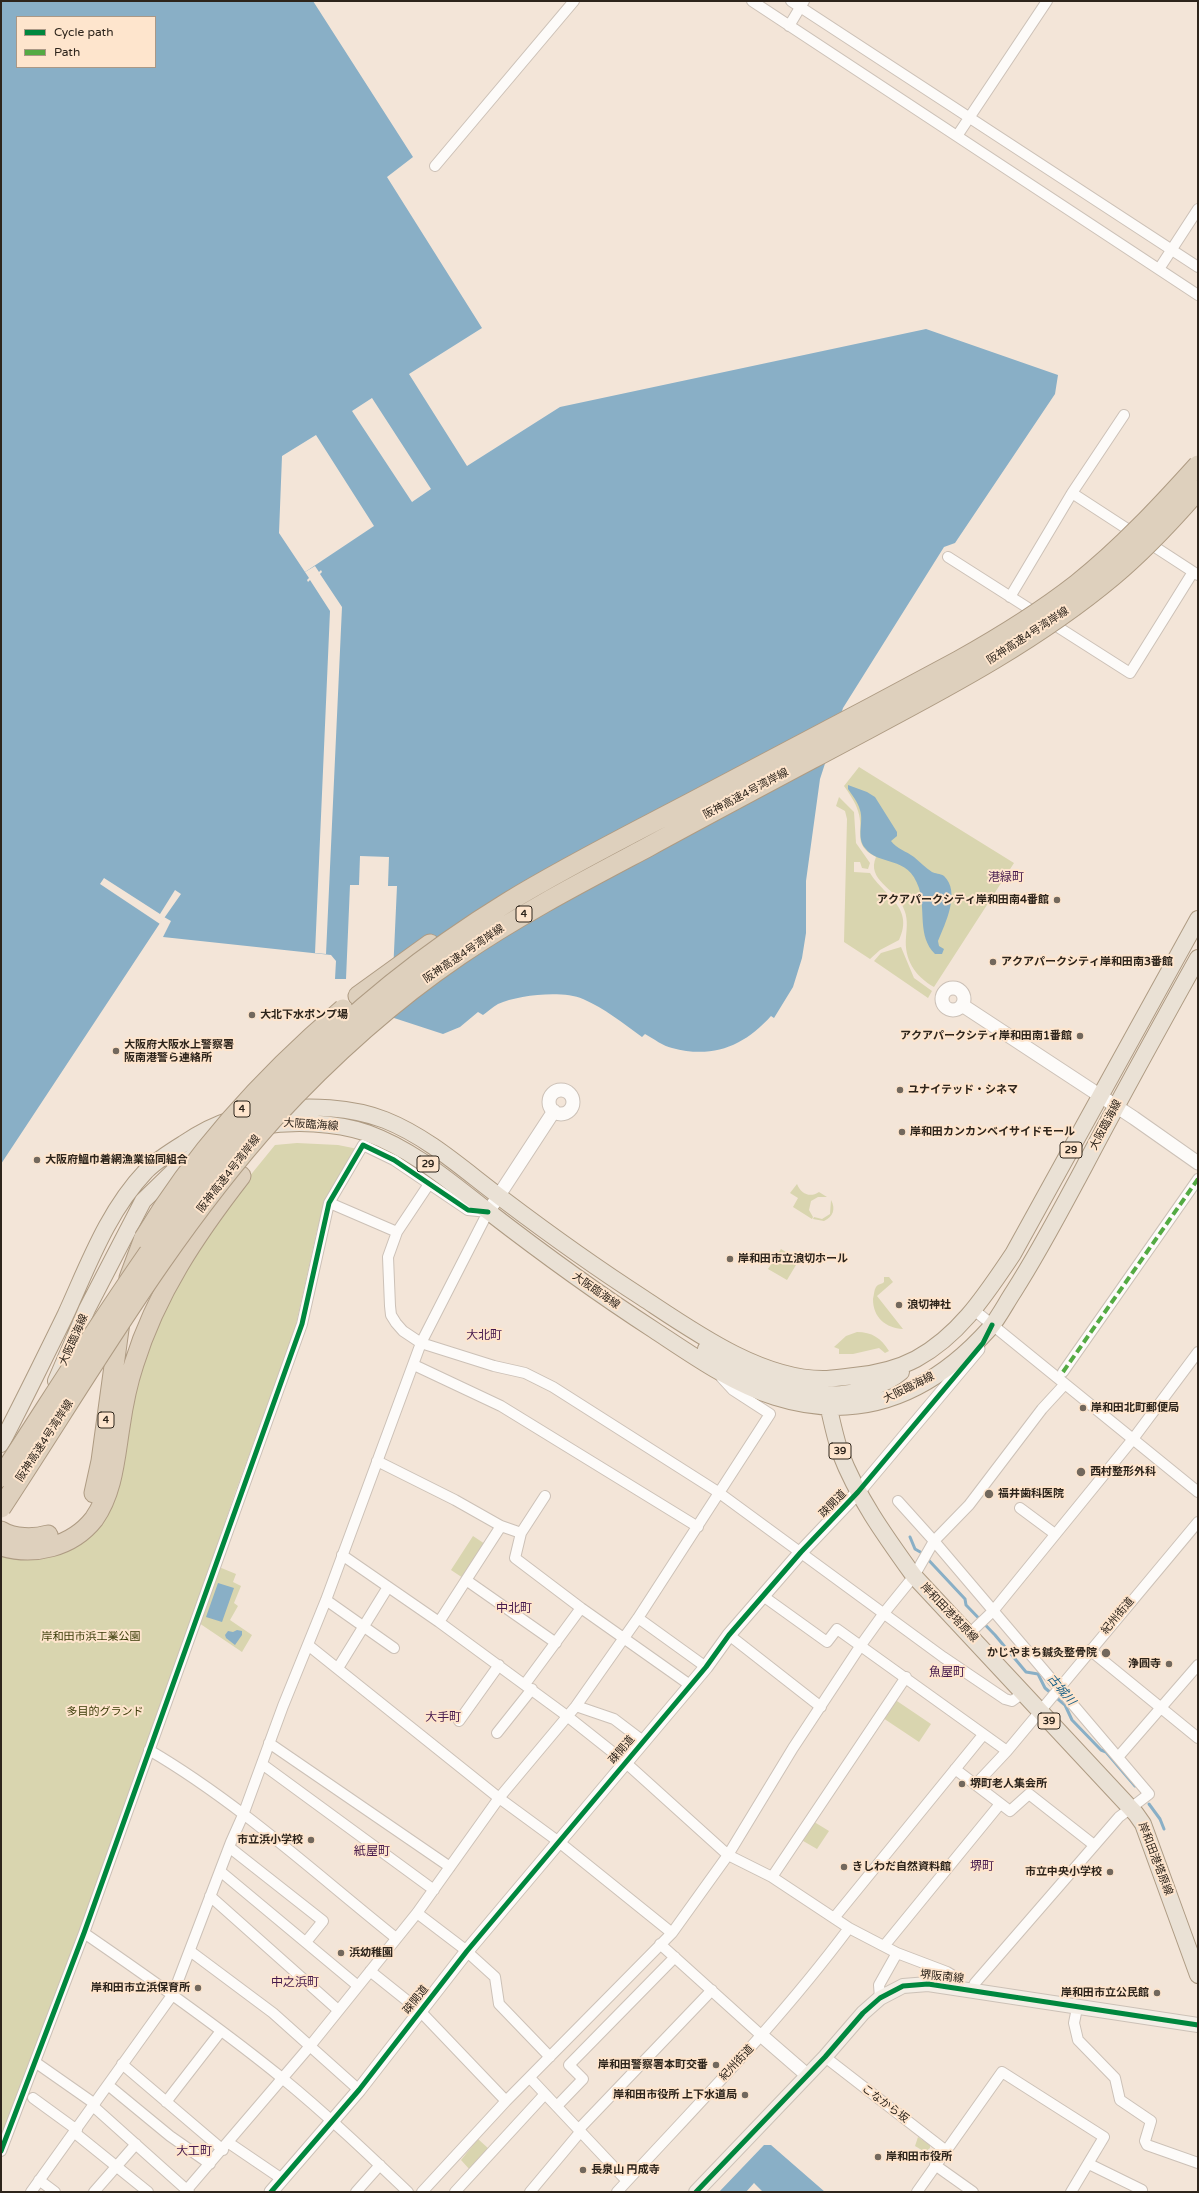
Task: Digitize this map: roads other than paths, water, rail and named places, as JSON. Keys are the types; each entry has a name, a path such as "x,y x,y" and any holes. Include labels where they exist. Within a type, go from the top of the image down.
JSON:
{"highway":[{"name":"阪神高速4号湾岸線","path":"1,1478 159,1239 217,1160 250,1120 289,1078 359,1012 398,979 507,903 604,848 958,662 1004,635 1060,597 1106,559 1164,503 1198,465"},
{"name":"阪神高速4号湾岸線","path":"1,1508 139,1296 231,1169 331,1059 382,1014 459,956 551,898 917,703 1008,651 1082,600 1115,574 1151,541 1198,490"},
{"name":"4","path":"1,1531 15,1536 28,1538 57,1532 80,1517 95,1492 101,1461 124,1300 130,1271 144,1238 169,1199 223,1130 249,1100 316,1032 358,996 442,936 507,903"},
{"name":"4","path":"1,1546 24,1550 48,1548 66,1542 80,1533 102,1506 114,1469 126,1390 134,1364 163,1292 187,1249 306,1094 382,1014"}],"main road":[{"name":"大阪臨海線","path":"1,1444 30,1389 107,1224 146,1171 164,1156 193,1137 221,1123 276,1109 353,1111 384,1120 413,1134 447,1157 570,1250 692,1331 755,1362 779,1371 815,1378 844,1377 880,1372 916,1359 949,1336 974,1310 1013,1254 1198,919"},
{"name":"大阪臨海線","path":"1,1515 12,1494 47,1400 87,1309 143,1201 180,1165 240,1128 277,1123 303,1123 347,1128 368,1134 408,1152 430,1165 488,1212 620,1307 709,1366 773,1396 798,1403 827,1401 857,1407 879,1403 915,1388 940,1373 971,1347 992,1325 1021,1280 1060,1211 1198,958"},
{"path":"692,1331 695,1342 747,1374 827,1401 857,1393 881,1384 899,1374 916,1359"},
{"name":"岸和田港塔原線","path":"827,1401 841,1452 858,1492 890,1543 914,1576 974,1629 1023,1694 1130,1807 1144,1824 1198,1975"},
{"name":"堺阪南線","path":"696,2192 825,2057 864,2013 880,1998 903,1986 915,1984 972,1990 1077,2008 1198,2025"}],"street":[{"path":"436,166 574,1"},
{"path":"752,1 1198,294"},
{"path":"791,1 802,4 970,118 1198,267"},
{"path":"957,136 1047,1"},
{"path":"789,26 802,4"},
{"path":"1159,269 1198,209"},
{"path":"1010,597 1072,493 1124,415"},
{"path":"948,557 1130,673 1195,573 1072,493"},
{"path":"962,1005 1101,1095 1198,1163"},
{"path":"31,2192 173,1994 229,1847 243,1815 262,1764 268,1743 326,1600 414,1365 421,1342 488,1212 554,1111"},
{"path":"1,2151 84,1933 302,1324 329,1202 363,1145 394,1160 468,1210 488,1212"},
{"path":"1062,1372 1198,1179"},
{"path":"429,1184 397,1232 388,1257 391,1315 403,1331 421,1342 494,1366 525,1373 553,1387 718,1492 1005,1699 1012,1701 1023,1694"},
{"path":"332,1204 397,1232"},
{"path":"974,1310 1198,1492"},
{"name":"疎開道","path":"271,2192 331,2120 359,2090 467,1951 706,1667 729,1636 801,1552 858,1492 984,1342 992,1325"},
{"path":"974,1629 990,1614 1133,1439 1198,1352"},
{"path":"414,1365 501,1406 698,1527"},
{"path":"35,2062 94,2105 187,2191 226,2146 281,2078 310,2046 417,1913 499,1798 576,1706 623,1637 638,1618 698,1527 718,1492 770,1414 733,1390 709,1366"},
{"path":"422,2192 506,2101 672,1933 728,1855 793,1748 861,1645 884,1613 914,1576 934,1541 969,1505 1042,1409 1065,1384"},
{"path":"377,1461 448,1496 501,1526 522,1533"},
{"path":"545,1496 522,1533 515,1558 581,1608 690,1685"},
{"path":"898,1501 934,1541 990,1614 1056,1693 1119,1756 1149,1794 1119,1816 975,1983 972,1990"},
{"path":"1020,1508 1055,1534"},
{"name":"紀州街道","path":"976,1784 1007,1751 1198,1522"},
{"path":"439,1622 501,1526"},
{"path":"342,1555 439,1622 567,1716 625,1762 728,1855 772,1877 850,1928 897,1953 947,1972 952,1975 955,1988"},
{"path":"466,1580 556,1643"},
{"path":"338,1668 388,1587"},
{"path":"763,1596 827,1642 837,1629 1007,1751"},
{"path":"326,1600 365,1626 394,1648"},
{"path":"497,1733 529,1687 556,1643 581,1608"},
{"path":"638,1618 706,1667"},
{"path":"729,1636 821,1707"},
{"path":"308,1646 338,1668 499,1798 559,1842 672,1933"},
{"path":"1090,1650 1198,1738"},
{"path":"459,1721 499,1665"},
{"path":"1119,1756 1198,1665"},
{"path":"772,1877 906,1678"},
{"path":"576,1706 614,1719 643,1741"},
{"path":"834,1918 983,1735"},
{"path":"268,1743 450,1867"},
{"path":"149,1750 186,1771 396,1938"},
{"path":"262,1764 434,1890"},
{"path":"955,1769 1010,1811 1029,1794 1094,1845"},
{"path":"884,1946 1000,1804"},
{"path":"229,1847 323,1921 306,1942"},
{"path":"220,1871 358,1986"},
{"path":"210,1896 338,2010"},
{"path":"417,1913 467,1951 495,1977 499,2004 550,2057"},
{"name":"紀州街道","path":"617,2192 762,2036 807,1984 850,1928"},
{"path":"84,1933 173,1994 281,2078 331,2120 408,2192"},
{"path":"660,1944 807,2075"},
{"path":"190,1951 273,2013 359,2090"},
{"path":"880,1998 879,1985 897,1953"},
{"path":"557,2106 583,2079 569,2065 675,1957"},
{"path":"370,1971 420,2012 506,2101"},
{"path":"530,2192 580,2130 712,1990"},
{"path":"1077,2008 1074,2023 1078,2040 1115,2078 1120,2100 1152,2121 1145,2141 1147,2146 1198,2164"},
{"path":"166,2102 221,2032"},
{"name":"こなから坂","path":"825,2057 945,2150"},
{"path":"122,2064 166,2102 226,2146 282,2179"},
{"path":"917,2192 945,2150 1002,2072 1104,2137 1071,2192"},
{"path":"530,2078 627,2181"},
{"path":"108,2085 170,2136 210,2164"},
{"path":"456,2192 545,2094"},
{"path":"33,2098 76,2131 148,2192"},
{"path":"94,2192 136,2144"},
{"path":"1089,2164 1142,2190"},
{"path":"356,2192 380,2165"},
{"path":"935,2165 973,2192"},
{"path":"39,2180 55,2192"}],"water":[{"path":"1,1 313,1 413,157 387,177 482,328 409,374 467,466 560,407 926,329 1058,375 1055,394 955,543 944,547 843,708 820,779 806,881 806,933 802,958 793,987 774,1018 771,1016 750,1035 739,1042 714,1051 701,1052 669,1047 645,1034 642,1037 613,1016 583,999 574,996 552,994 517,998 498,1004 483,1015 478,1012 460,1027 443,1034 391,1017 397,886 388,886 389,857 360,856 359,885 350,885 346,979 335,979 336,961 331,955 163,937 171,921 164,917 1,1164","holes":["372,398 431,489 412,502 352,411","316,435 374,526 305,572 279,533 282,456"]},
{"path":"848,785 867,792 875,797 897,832 897,836 891,841 893,844 914,857 932,872 944,876 949,883 951,891 950,908 938,941 939,946 944,949 942,954 935,954 929,947 926,939 921,896 914,877 901,865 871,854 862,844 860,810 848,789"},
{"path":"218,1583 234,1588 222,1622 206,1617"},
{"path":"237,1630 242,1631 242,1635 235,1645 226,1638 225,1635 228,1631 233,1632"},
{"path":"764,2145 771,2145 825,2192 763,2192 754,2183 746,2192 719,2192"}],"waterway":[{"name":"古城川","path":"910,1537 915,1549 922,1553 965,1599 966,1605 995,1635 1026,1672 1038,1674 1045,1688 1065,1705 1072,1720 1101,1750 1106,1752 1135,1786"},
{"name":"古城川","path":"1149,1804 1160,1819 1164,1829"}],"place":[{"name":"アクアパークシティ岸和田南4番館","path":"1057,900"},
{"name":"アクアパークシティ岸和田南3番館","path":"993,962"},
{"name":"大北下水ポンプ場","path":"252,1015"},
{"name":"アクアパークシティ岸和田南1番館","path":"1080,1036"},
{"name":"大阪府大阪水上警察署 阪南港警ら連絡所","path":"116,1051"},
{"name":"ユナイテッド・シネマ","path":"900,1090"},
{"name":"岸和田カンカンベイサイドモール","path":"902,1132"},
{"name":"大阪府鰮巾着網漁業協同組合","path":"37,1160"},
{"name":"岸和田市立浪切ホール","path":"730,1259"},
{"name":"浪切神社","path":"899,1305"},
{"name":"岸和田北町郵便局","path":"1083,1408"},
{"name":"西村整形外科","path":"1081,1472"},
{"name":"福井歯科医院","path":"989,1494"},
{"name":"かじやまち鍼灸整骨院","path":"1106,1653"},
{"name":"浄圓寺","path":"1169,1664"},
{"name":"堺町老人集会所","path":"962,1784"},
{"name":"市立浜小学校","path":"311,1840"},
{"name":"きしわだ自然資料館","path":"844,1867"},
{"name":"市立中央小学校","path":"1110,1872"},
{"name":"浜幼稚園","path":"341,1953"},
{"name":"岸和田市立浜保育所","path":"198,1988"},
{"name":"岸和田市立公民館","path":"1157,1993"},
{"name":"岸和田警察署本町交番","path":"716,2065"},
{"name":"岸和田市役所 上下水道局","path":"745,2095"},
{"name":"岸和田市役所","path":"878,2157"},
{"name":"長泉山 円成寺","path":"583,2170"}],"district":[{"name":"港緑町","path":"1006,878"},
{"name":"大北町","path":"484,1336"},
{"name":"中北町","path":"514,1609"},
{"name":"魚屋町","path":"947,1673"},
{"name":"大手町","path":"443,1718"},
{"name":"紙屋町","path":"372,1852"},
{"name":"堺町","path":"982,1867"},
{"name":"中之浜町","path":"295,1983"},
{"name":"大工町","path":"194,2152"}],"park label":[{"name":"岸和田市浜工業公園","path":"91,1637"},
{"name":"多目的グランド","path":"105,1712"}]}
